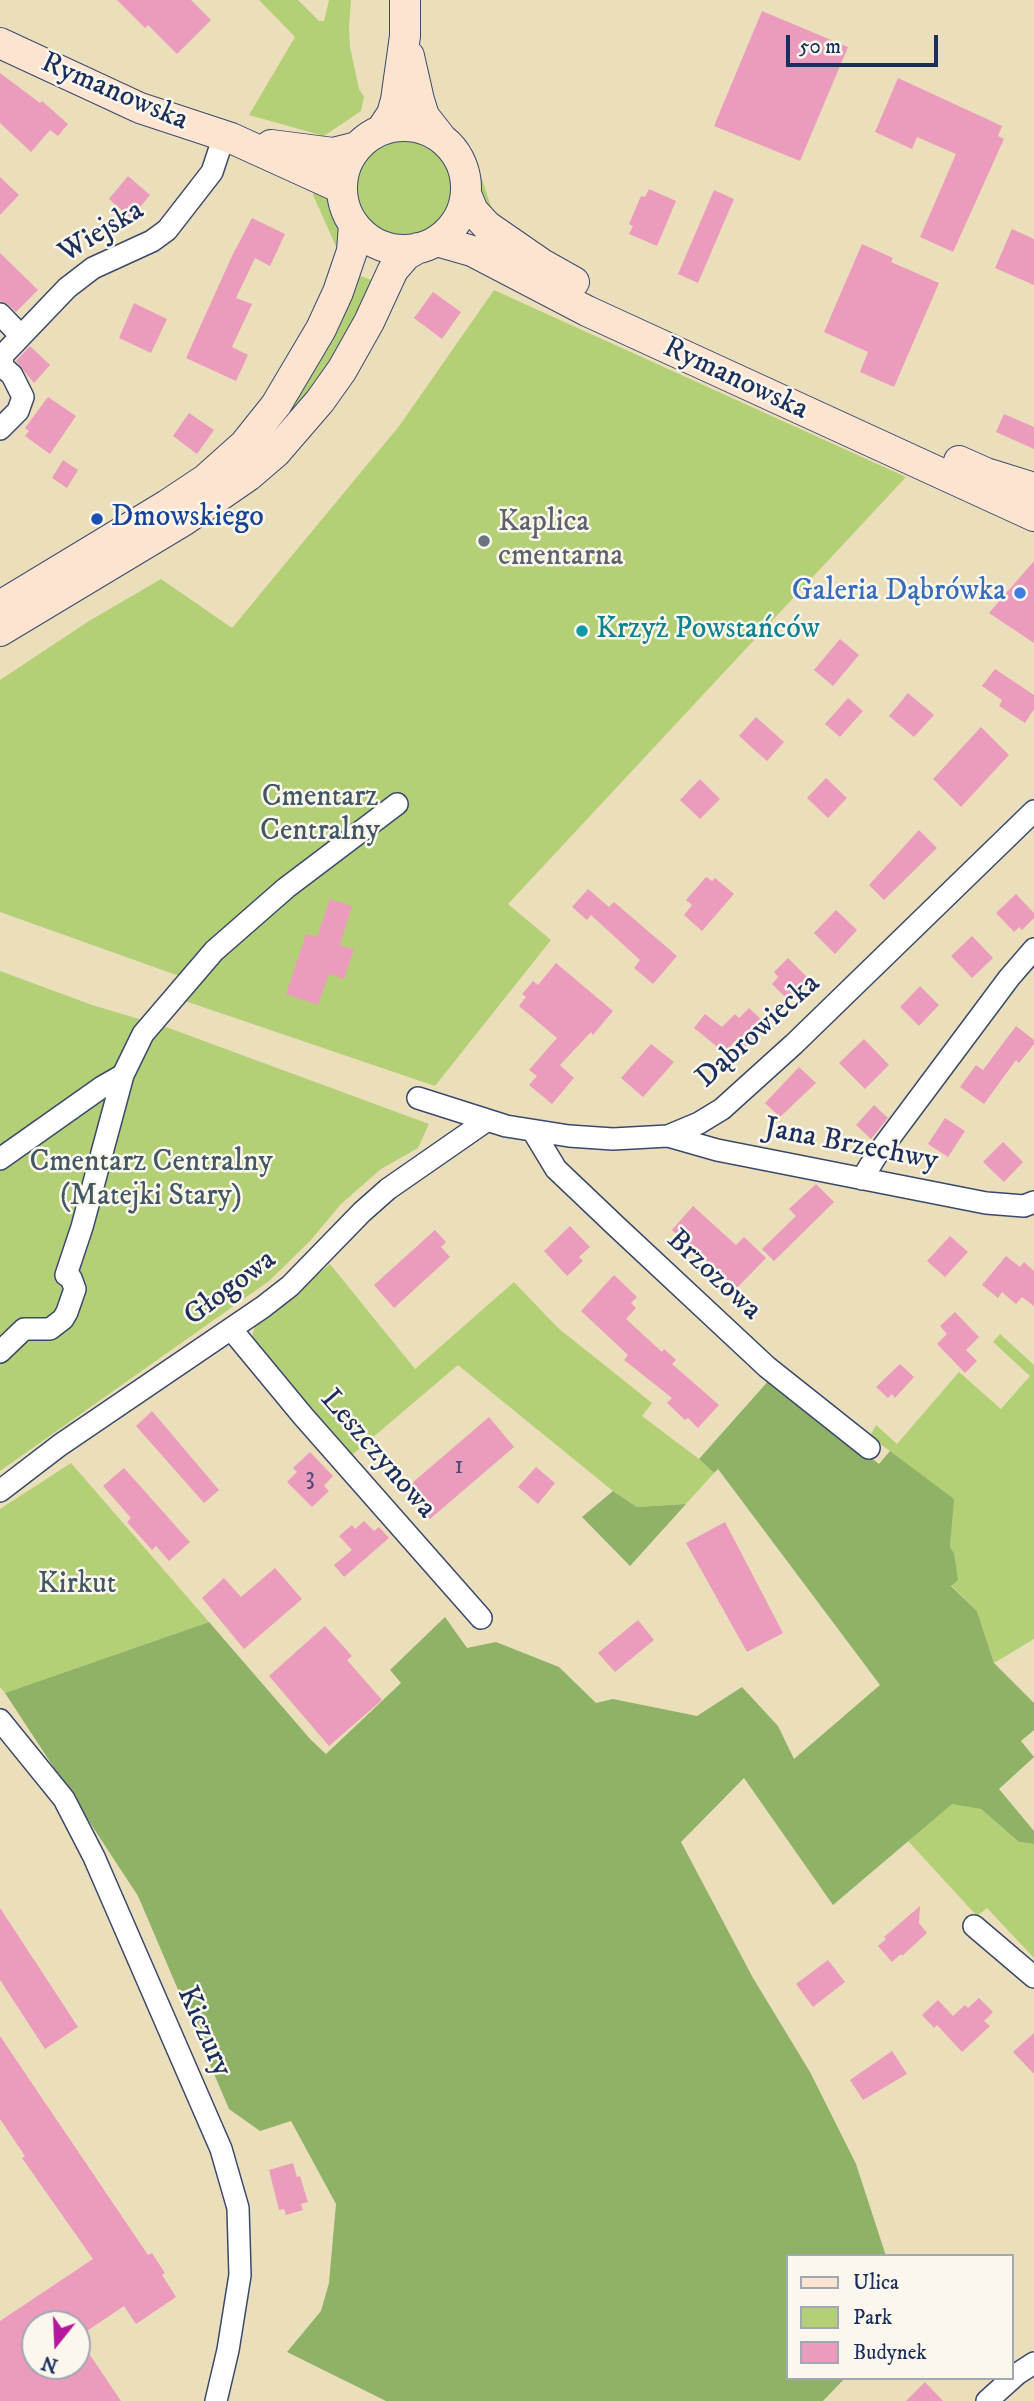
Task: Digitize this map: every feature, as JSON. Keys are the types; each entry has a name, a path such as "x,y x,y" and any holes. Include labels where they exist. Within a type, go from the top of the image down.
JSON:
{"main road":[{"path":"382,129 396,100 405,36 405,0"},
{"path":"0,631 183,521 248,476 276,452 320,401 342,370 369,322 393,270 406,255 449,231 460,214 466,194 465,178 461,163 453,150 424,116 405,36"},
{"name":"Rymanowska","path":"0,43 140,108 227,137 341,188"},
{"path":"428,245 400,250 382,246 366,238 354,225 345,208 341,188 348,159 368,137 382,129 413,127 442,139"},
{"name":"Rymanowska","path":"227,137 320,152 344,152 357,147"},
{"name":"Rymanowska","path":"466,194 473,211 487,226 542,264 577,283 963,463 1034,488"},
{"path":"0,606 167,505 206,479 244,445 276,405 321,328 338,292 352,251 354,225"},
{"name":"Rymanowska","path":"428,245 471,251 587,312 1034,516"}],"street":[{"name":"Wiejska","path":"0,429 18,411 23,397 12,375 3,367 2,356 68,288 93,268 152,241 167,230 212,172 227,137"},
{"path":"0,314 20,335"},
{"path":"0,1352 24,1329 50,1329 63,1319 67,1312 75,1289 74,1283 66,1275 86,1213 123,1075 143,1034 214,951 286,888 397,804"},
{"name":"Dąbrowiecka","path":"418,1098 486,1121 533,1131 613,1139 668,1136 699,1123 722,1109 794,1044 1031,820"},
{"path":"862,1179 876,1156 1034,948"},
{"path":"0,1159 123,1075"},
{"name":"Głogowa","path":"0,1491 60,1445 290,1286 388,1189 486,1121"},
{"name":"Brzozowa","path":"533,1131 556,1168 617,1227 767,1367 869,1448"},
{"name":"Jana Brzechwy","path":"668,1136 717,1150 1031,1210"},
{"name":"Leszczynowa","path":"231,1329 303,1416 481,1618"},
{"name":"Kiczury","path":"0,1720 64,1799 94,1857 221,2149 238,2208 240,2275 228,2350 216,2401"},
{"path":"974,1926 1034,1977"},
{"path":"1013,2378 1034,2363"},
{"path":"987,2401 1010,2380"}],"green space":[{"path":"259,0 298,0 319,21 324,21 329,0 351,0 350,47 359,89 364,97 361,111 324,136 249,115 295,37"},
{"path":"440,120 462,138 474,154 492,210 475,195 466,155 449,136"},
{"path":"403,141 421,145 437,155 447,171 451,189 447,207 437,223 421,233 403,237 385,233 369,223 359,207 355,189 359,171 369,155 385,145"},
{"path":"317,184 333,199 341,221 339,253 313,195"},
{"path":"354,273 378,283 361,320 266,450 275,424"},
{"name":"Cmentarz Centralny","path":"494,290 906,477 508,904 551,940 435,1086 185,1001 196,982 0,912 0,680 89,621 161,579 232,628 400,425"},
{"name":"Cmentarz Centralny (Matejki Stary)","path":"0,971 92,1005 166,1027 429,1124 418,1148 381,1169 341,1204 310,1241 269,1281 0,1471"},
{"path":"330,1264 415,1369 514,1282 558,1328 652,1403 642,1416 714,1473 686,1504 637,1507 613,1491 458,1365 352,1455 256,1350 252,1337 255,1326"},
{"path":"1000,1334 1034,1365 1034,1639 994,1663 977,1611 951,1585 954,1553 950,1547 953,1499 870,1436 876,1425 897,1444 959,1372 1001,1409 1030,1376 993,1342"},
{"path":"770,1379 879,1464 890,1451 954,1499 950,1547 954,1553 958,1580 951,1586 977,1611 994,1663 1034,1703 1034,1730 1021,1741 1034,1757 999,1789 1034,1831 1034,1844 1019,1842 981,1809 952,1804 833,1905 744,1778 681,1842 753,1978 810,2072 856,2164 885,2254 786,2254 786,2380 843,2380 823,2401 386,2401 287,2352 321,2311 329,2283 336,2204 291,2121 260,2131 229,2109 138,1896 5,1693 209,1622 326,1754 401,1683 390,1670 445,1617 467,1648 496,1642 559,1667 596,1703 613,1699 697,1716 742,1687 778,1726 794,1759 880,1685 718,1469 714,1473 699,1459"},
{"name":"Kirkut","path":"71,1463 209,1622 5,1693 0,1687 0,1509"},
{"path":"613,1491 637,1507 686,1504 630,1566 582,1517"},
{"path":"952,1803 981,1809 1019,1842 1034,1844 1034,1958 987,1908 977,1916 908,1841"}],"building":[{"path":"117,0 191,0 211,20 177,54 148,25 145,28"},
{"path":"762,11 848,47 800,161 714,126"},
{"path":"0,73 40,103 42,101 68,124 58,136 50,130 31,152 0,123"},
{"path":"898,78 1002,126 998,136 1004,139 953,252 920,237 956,154 917,137 912,149 875,132"},
{"path":"128,176 150,195 131,218 109,199"},
{"path":"0,177 19,195 0,215"},
{"path":"649,189 676,201 657,246 629,234 633,226 629,224 641,196 645,197"},
{"path":"714,190 734,199 698,283 678,274"},
{"path":"252,218 285,234 270,266 255,258 236,298 252,304 232,347 248,355 236,381 186,358"},
{"path":"1012,229 1034,239 1034,285 995,268"},
{"path":"862,244 893,258 891,262 939,283 894,387 860,372 868,352 824,332"},
{"path":"0,253 38,290 16,312 0,301"},
{"path":"433,292 461,312 442,339 414,318"},
{"path":"134,303 167,319 151,353 119,338"},
{"path":"30,346 50,365 34,383 16,361"},
{"path":"48,397 76,416 50,454 25,436 29,431 25,428"},
{"path":"189,413 214,430 197,454 173,436"},
{"path":"1004,414 1034,427 1034,449 996,432"},
{"path":"63,460 78,470 67,488 52,478"},
{"name":"Galeria Dąbrówka","path":"1034,561 1034,643 989,613"},
{"path":"840,639 859,655 833,686 814,670"},
{"path":"995,669 1034,695 1034,709 1025,723 999,706 1002,700 982,686"},
{"path":"908,693 934,715 914,737 889,716"},
{"path":"848,698 863,711 840,737 825,724"},
{"path":"756,717 784,742 767,761 739,736"},
{"path":"981,727 1009,755 961,807 933,779"},
{"path":"826,778 847,798 828,818 807,798"},
{"path":"700,779 720,799 700,819 680,800"},
{"path":"919,830 937,848 884,900 869,885"},
{"path":"706,877 712,881 715,878 734,894 702,931 684,915 692,905 686,900"},
{"path":"588,889 609,907 614,902 677,956 653,984 634,968 640,960 591,915 587,920 572,907"},
{"path":"1016,894 1034,913 1034,918 1022,930 1019,927 1014,932 996,913"},
{"path":"330,899 352,906 340,945 354,949 344,979 329,974 318,1005 286,994 306,934 317,937"},
{"path":"836,910 857,930 835,954 814,933"},
{"path":"972,936 993,958 972,978 951,956"},
{"path":"788,958 810,980 789,1001 772,984 778,977 774,972"},
{"path":"556,963 613,1011 593,1035 591,1032 560,1065 574,1078 552,1104 529,1085 537,1076 529,1070 557,1038 519,1006 526,997 522,994 533,981 538,985"},
{"path":"920,986 939,1005 919,1026 900,1007"},
{"path":"749,1008 767,1025 741,1051 733,1043 725,1053 694,1028 705,1014 722,1027 735,1014 739,1018"},
{"path":"1016,1026 1034,1040 1034,1044 1019,1063 1016,1060 984,1104 960,1087 976,1065 983,1070"},
{"path":"864,1039 889,1065 865,1089 839,1063"},
{"path":"651,1044 674,1062 643,1097 621,1078"},
{"path":"799,1067 816,1083 780,1117 765,1103"},
{"path":"874,1105 888,1118 871,1139 856,1125"},
{"path":"945,1118 965,1131 948,1157 928,1144"},
{"path":"1003,1142 1023,1162 1004,1182 983,1162"},
{"path":"816,1184 834,1202 774,1261 762,1249 796,1216 789,1209"},
{"path":"693,1206 736,1245 744,1237 766,1258 735,1290 672,1230"},
{"path":"570,1226 590,1247 579,1257 583,1261 567,1276 544,1251"},
{"path":"435,1230 446,1242 441,1247 450,1257 394,1308 374,1285"},
{"path":"950,1236 968,1252 945,1277 927,1261"},
{"path":"1006,1256 1020,1267 1024,1262 1034,1271 1034,1306 1022,1297 1016,1304 1002,1292 998,1298 982,1285"},
{"path":"614,1275 637,1297 631,1303 636,1308 626,1319 662,1352 664,1349 676,1360 672,1364 719,1405 698,1428 667,1403 672,1398 624,1360 628,1355 581,1311"},
{"path":"955,1312 979,1337 966,1350 977,1361 965,1373 937,1344 947,1334 940,1326"},
{"path":"900,1364 914,1377 895,1398 892,1394 888,1398 876,1387"},
{"path":"152,1411 219,1490 204,1503 136,1426"},
{"path":"489,1417 514,1447 430,1519 404,1490"},
{"path":"310,1452 333,1476 324,1486 329,1491 312,1507 287,1482 297,1472 293,1468"},
{"path":"536,1467 555,1483 538,1504 518,1487"},
{"path":"124,1468 190,1542 169,1561 156,1546 152,1550 127,1522 131,1518 103,1486"},
{"path":"364,1521 374,1531 379,1527 389,1538 344,1577 334,1565 352,1550 339,1536 352,1525 355,1529"},
{"path":"725,1522 783,1633 747,1652 686,1543"},
{"path":"275,1568 302,1599 244,1649 202,1598 224,1578 241,1597"},
{"path":"638,1620 654,1640 615,1672 598,1653"},
{"path":"325,1626 352,1656 347,1660 382,1700 329,1746 269,1676"},
{"path":"920,1906 919,1923 927,1933 892,1962 878,1946 886,1939 884,1937"},
{"path":"0,1908 78,2027 45,2049 0,1980"},
{"path":"828,1960 845,1982 813,2007 796,1984"},
{"path":"979,1998 993,2012 984,2021 990,2026 962,2052 937,2025 934,2028 922,2015 938,2000 953,2016 965,2005 968,2008"},
{"path":"1034,2033 1034,2074 1013,2052"},
{"path":"0,2036 148,2255 152,2253 176,2297 136,2324 124,2306 91,2328 91,2310 21,2310 21,2380 91,2380 91,2356 121,2401 0,2401 0,2321 93,2259 22,2158 25,2156 0,2119"},
{"path":"892,2051 907,2074 863,2100 850,2080"},
{"path":"293,2163 308,2202 301,2204 303,2210 286,2215 284,2209 279,2210 269,2170"},
{"path":"925,2382 943,2401 906,2401"}],"place":[{"name":"Dmowskiego","path":"97,519"},
{"name":"Kaplica cmentarna","path":"484,541"},
{"name":"Galeria Dąbrówka","path":"1020,593"},
{"name":"Krzyż Powstańców","path":"582,631"}]}
